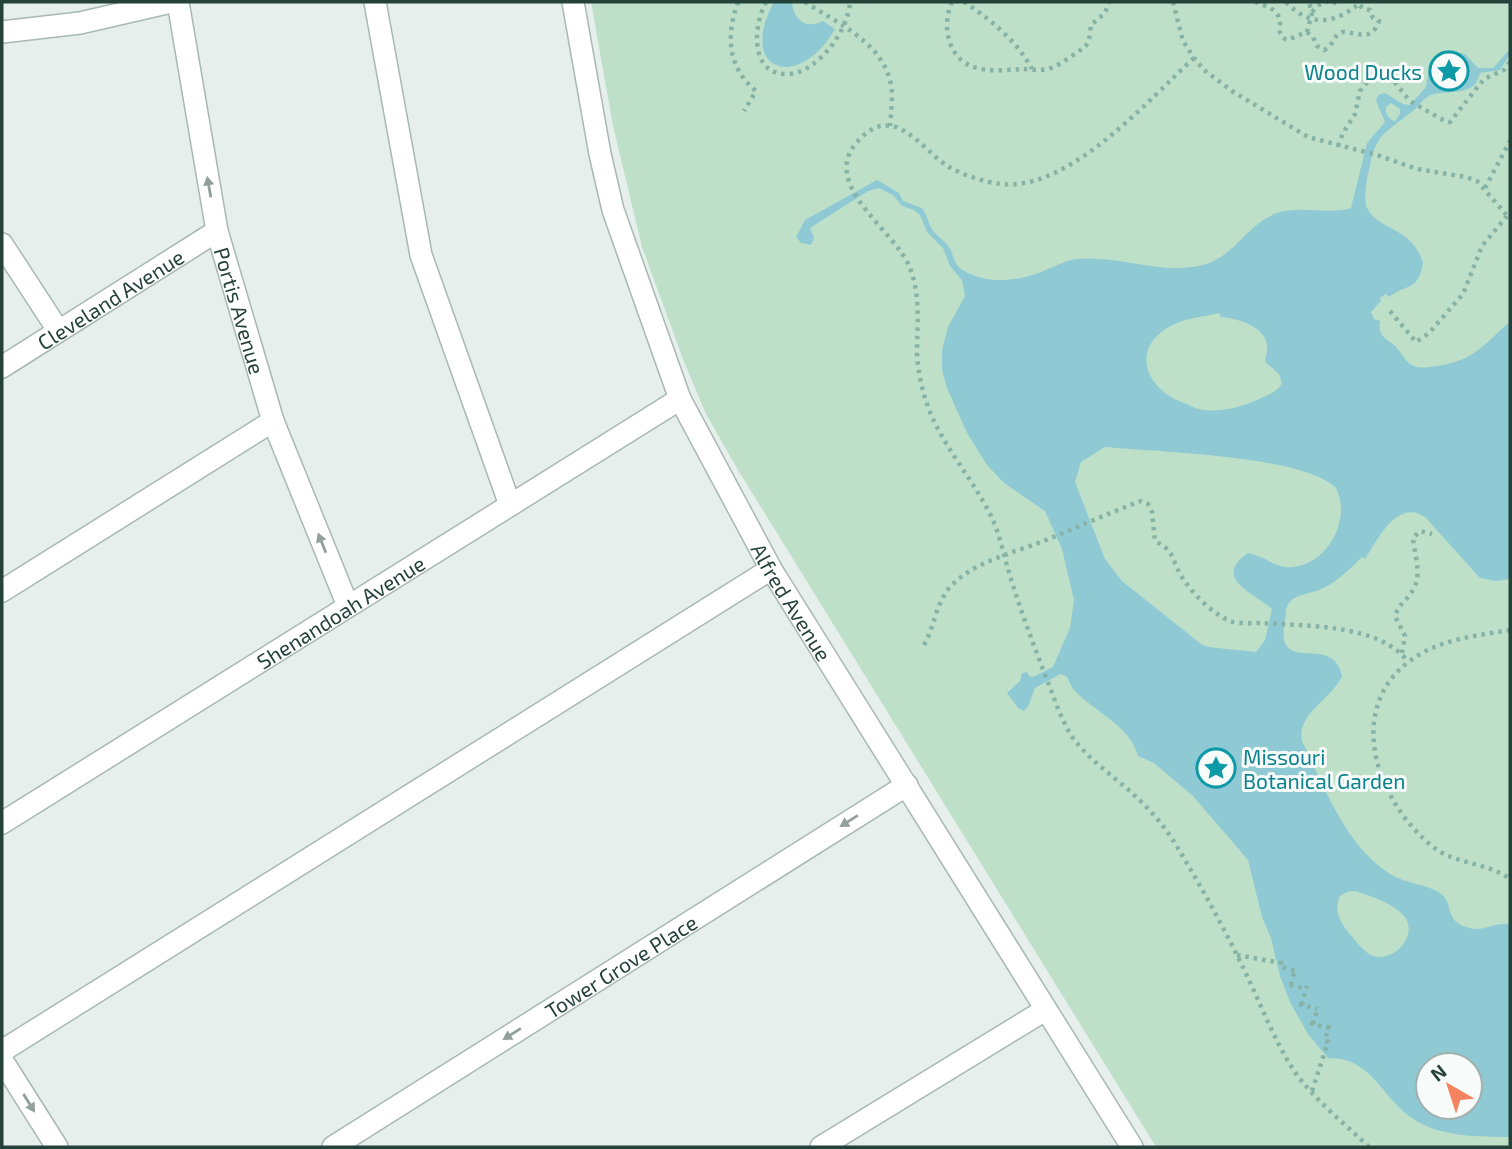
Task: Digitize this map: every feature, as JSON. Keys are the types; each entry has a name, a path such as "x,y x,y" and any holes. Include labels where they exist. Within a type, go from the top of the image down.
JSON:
{"street":[{"path":"2,32 80,23 171,2"},
{"name":"Portis Avenue","path":"178,2 217,231 273,421 348,606"},
{"path":"375,2 421,255 510,505"},
{"name":"Alfred Avenue","path":"573,2 612,210 680,399 771,569 1132,1147"},
{"name":"Cleveland Avenue","path":"4,361 217,231"},
{"path":"2,244 58,330"},
{"name":"Shenandoah Avenue","path":"2,822 680,399"},
{"path":"2,591 273,421"},
{"path":"2,1051 771,569"},
{"name":"Tower Grove Place","path":"333,1147 907,785"},
{"path":"821,1147 849,1140 1045,1010"},
{"path":"2,1060 57,1147"}],"path":[{"path":"738,2 730,32 732,56 743,79 756,91 744,111"},
{"path":"766,2 756,29 758,52 767,66 781,73 793,74 824,54 848,20 850,2"},
{"path":"805,2 865,41 885,65 892,92 890,126"},
{"path":"952,2 947,14 948,39 954,52 973,68 984,70 1051,68 1085,47 1089,41 1091,25 1105,13 1109,2"},
{"path":"964,2 1011,39 1032,69"},
{"path":"1173,2 1183,41 1194,58 1217,81 1308,137 1377,155 1417,169 1477,181 1509,218 1482,246 1463,294 1429,333 1416,342 1390,311"},
{"path":"1255,2 1278,14 1282,38 1292,40 1298,34 1307,32"},
{"path":"1286,2 1296,11 1327,20 1336,18 1358,3 1370,10 1373,18 1378,21 1370,34 1361,36 1342,32 1335,36 1331,46 1324,50 1317,46 1307,32"},
{"path":"1307,32 1311,16 1309,2"},
{"path":"1311,16 1326,3"},
{"path":"1194,58 1084,156 1065,168 1032,181 999,184 961,173 937,158 909,132 890,126 874,130 855,143 847,165 852,189 858,201 891,237 908,263 917,294 918,365 924,396 938,430 991,516 1018,603 1048,683 1072,736 1087,755 1129,790 1168,831 1207,896 1288,1060 1312,1092 1369,1147"},
{"path":"1338,146 1358,107 1360,91 1369,80 1387,77 1401,87 1410,101 1441,119 1450,121 1484,79 1504,70 1510,62"},
{"path":"1485,188 1510,141"},
{"path":"924,645 931,634 936,608 951,586 976,568 1141,501 1148,504 1152,512 1155,541 1169,548 1180,575 1198,599 1231,621 1357,633 1389,644 1402,653 1408,662"},
{"path":"1402,653 1405,636 1395,616 1416,582 1417,565 1413,538 1420,531 1432,534"},
{"path":"1510,630 1455,640 1423,652 1408,662 1389,681 1377,704 1373,738 1385,786 1406,819 1439,852 1510,879"},
{"path":"1237,955 1270,960 1281,963 1280,966 1295,969 1290,985 1307,988 1301,1004 1318,1007 1311,1023 1329,1027 1325,1041 1328,1042 1312,1092"}],"green space":[{"name":"Missouri Botanical Garden","path":"591,2 1510,2 1510,1147 1156,1147 706,414 642,247 613,126"}],"water":[{"path":"774,2 792,2 795,13 802,21 811,24 823,21 835,29 820,49 805,61 790,67 777,65 767,58 762,45 764,26"},
{"path":"1510,49 1510,54 1500,70 1480,73 1473,86 1467,89 1431,95 1390,128 1376,146 1367,181 1367,208 1379,221 1411,242 1423,263 1415,283 1389,297 1386,294 1371,312 1374,319 1380,321 1383,336 1416,367 1449,364 1469,356 1510,322 1510,579 1496,581 1480,578 1426,518 1416,513 1406,513 1390,523 1365,559 1362,557 1342,576 1325,587 1291,601 1286,609 1284,634 1286,645 1291,650 1332,658 1342,676 1304,723 1302,741 1328,796 1360,848 1390,874 1440,893 1447,902 1452,917 1461,925 1474,929 1510,924 1510,1137 1444,1132 1417,1121 1484,1121 1484,1051 1414,1051 1414,1119 1364,1070 1342,1059 1328,1058 1308,1034 1290,1002 1262,917 1248,860 1193,796 1154,763 1138,756 1134,745 1120,727 1082,698 1066,676 1060,674 1035,688 1028,707 1024,711 1018,708 1007,693 1020,681 1022,673 1027,672 1033,677 1053,667 1070,628 1074,600 1062,549 1045,511 1004,483 987,465 967,433 947,388 942,370 942,350 948,327 965,296 962,280 950,266 943,248 927,232 920,215 902,206 893,195 879,188 868,191 810,228 814,238 811,245 801,243 796,237 805,220 877,180 899,193 903,201 922,208 932,229 949,247 959,267 986,279 1018,279 1078,259 1111,260 1160,267 1193,267 1219,258 1259,223 1277,213 1351,208 1367,143 1385,122 1376,101 1378,95 1385,93 1403,104 1410,105 1426,87 1430,62 1453,52 1465,54 1478,68 1493,68","holes":["1391,103 1400,109 1395,121 1386,112 1386,107","1219,313 1221,317 1242,321 1262,333 1267,346 1265,362 1279,374 1282,383 1276,391 1240,406 1201,410 1169,396 1158,387 1150,376 1147,353 1152,342 1177,323","1105,447 1192,453 1261,462 1293,468 1318,477 1336,488 1341,515 1338,529 1332,541 1312,561 1285,567 1248,553 1234,570 1240,585 1272,609 1265,640 1256,652 1201,644 1122,581 1105,559 1075,482 1081,462","1355,891 1381,900 1404,916 1409,932 1395,952 1387,956 1371,955 1348,932 1340,919 1337,906 1340,896"]}],"place":[{"name":"Wood Ducks","path":"1449,71"},
{"name":"Missouri Botanical Garden","path":"1216,768"}]}
